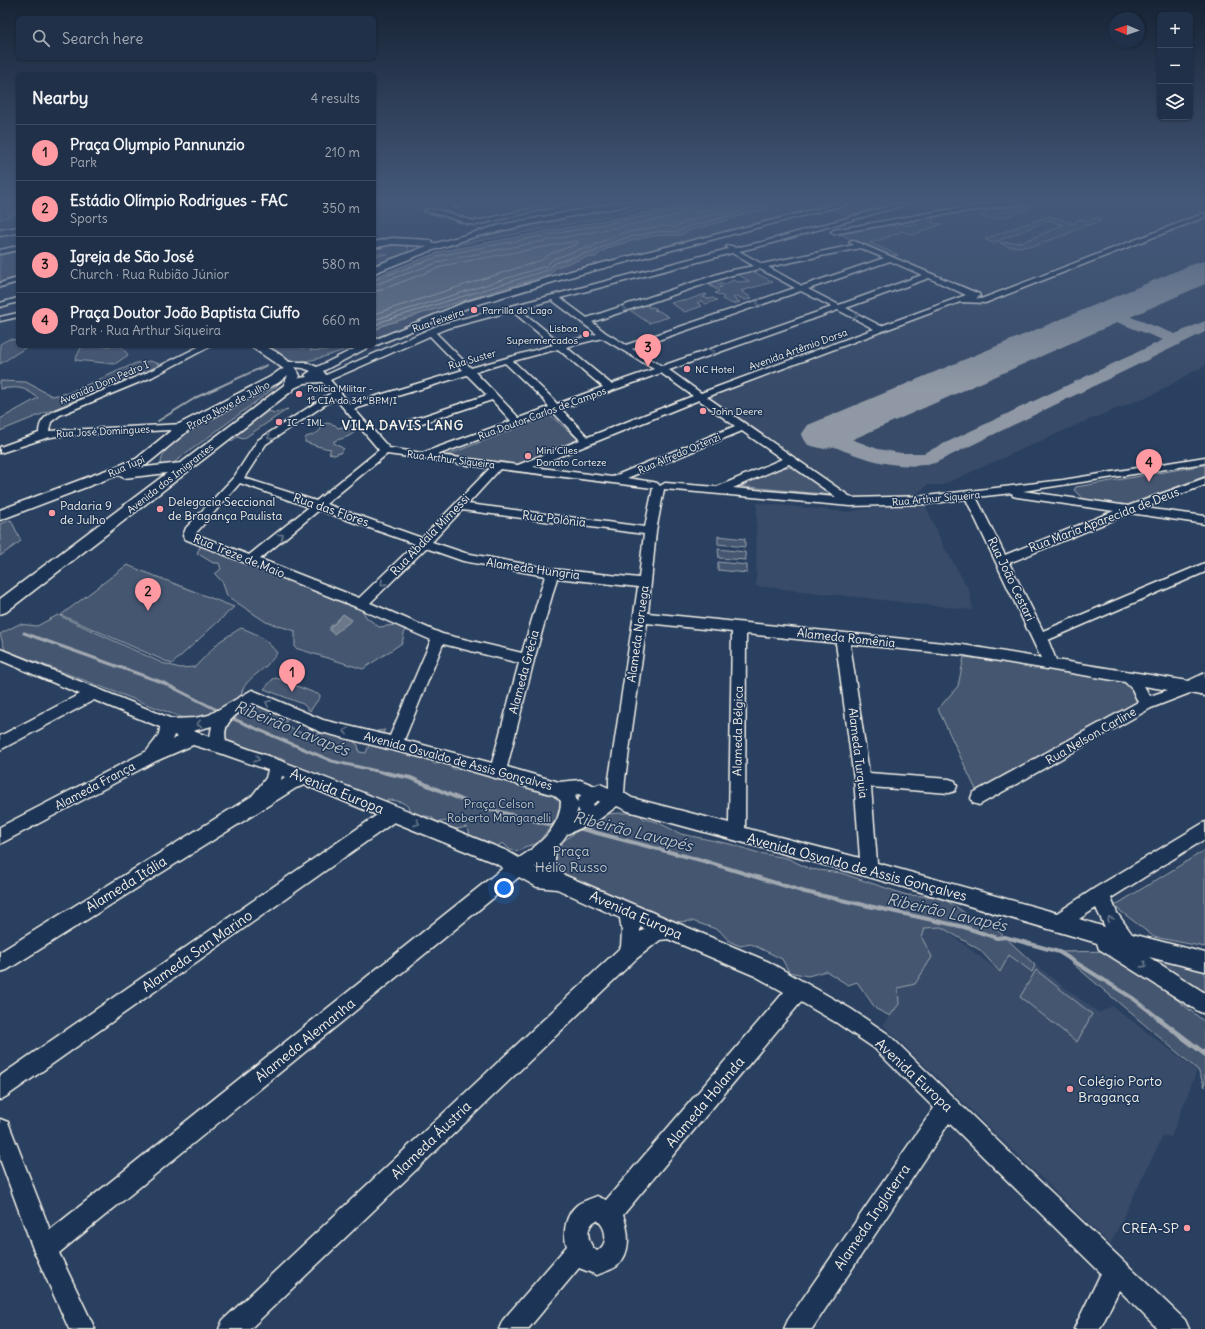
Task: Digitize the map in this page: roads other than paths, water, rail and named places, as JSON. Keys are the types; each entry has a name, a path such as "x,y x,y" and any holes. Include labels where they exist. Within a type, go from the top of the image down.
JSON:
{"main road":[{"path":"376,266 386,264"},
{"path":"376,269 386,264"},
{"path":"250,348 292,372"},
{"path":"259,348 292,372"},
{"name":"Avenida dos Imigrantes","path":"0,598 141,493 178,468 288,387 293,380 292,372"},
{"name":"Avenida dos Imigrantes","path":"0,608 276,389 292,372"},
{"name":"Praça Nove de Julho","path":"171,436 274,380 292,372"},
{"path":"141,493 150,472 171,436"},
{"name":"Rua Tupi","path":"0,515 141,462 171,436"},
{"name":"Rua Tupi","path":"97,479 178,468"}],"street":[{"path":"376,342 469,304 607,264"},
{"name":"Rua Teixeira","path":"321,375 430,332 513,308 683,264"},
{"path":"757,264 799,289 881,329"},
{"path":"586,321 720,276 776,264"},
{"path":"625,348 873,264"},
{"path":"900,264 928,276 965,298 980,301 1075,264"},
{"path":"568,295 584,270"},
{"name":"Rua Doutor Carlos de Campos","path":"423,456 610,388 928,276"},
{"path":"0,285 16,281"},
{"path":"0,285 16,285"},
{"path":"554,298 603,335 662,370 850,502"},
{"path":"965,298 985,298"},
{"name":"Avenida Artêmio Dorsa","path":"520,468 586,440 965,298"},
{"path":"0,305 16,301"},
{"path":"513,308 561,346 610,388"},
{"path":"0,319 16,316"},
{"path":"430,332 518,422"},
{"name":"Rua Suster","path":"349,407 507,360 603,335"},
{"name":"Avenida Dom Pedro I","path":"44,435 44,425 46,421 57,413 149,376 203,348"},
{"path":"292,372 321,375 363,348"},
{"path":"292,372 305,365 322,363 363,348"},
{"path":"507,360 586,440"},
{"path":"250,561 319,506 385,450 380,446 321,375 305,365"},
{"name":"Rua Treze de Maio","path":"337,393 262,442 238,479 190,531 189,536 361,604 439,638 527,660"},
{"path":"412,423 492,396"},
{"name":"Rua Alfredo Ortenzi","path":"616,480 742,427"},
{"name":"Rua José Domingues","path":"0,450 44,435 65,432 184,428"},
{"name":"Rua Arthur Siqueira","path":"385,450 616,480 658,487 718,490 850,502 926,500 970,496 1063,483 1205,460"},
{"path":"718,490 789,460"},
{"name":"Rua Abdala Mimessi","path":"361,604 424,543 498,465"},
{"name":"Rua das Flores","path":"238,479 424,543"},
{"name":"Rua Maria Aparecida de Deus","path":"1002,561 1099,521 1205,481"},
{"path":"1063,483 1070,494 1086,504 1096,513 1099,521"},
{"name":"Alameda Noruega","path":"612,799 617,792 617,779 641,617 650,531 658,487"},
{"path":"1000,492 1205,520"},
{"name":"Rua João Cestari","path":"970,496 1040,638 1051,664"},
{"path":"1159,498 1178,516"},
{"name":"Rua Polônia","path":"459,506 650,531"},
{"name":"Alameda Hungria","path":"424,543 469,559 552,573 645,583"},
{"path":"1040,638 1205,566"},
{"name":"Alameda Grécia","path":"498,772 527,660 552,573"},
{"name":"Alameda Romênia","path":"641,617 963,650 1205,690"},
{"name":"Alameda Bélgica","path":"735,834 737,823 739,628"},
{"path":"395,743 439,638"},
{"name":"Alameda Turquia","path":"842,638 862,778 869,869"},
{"name":"Avenida Europa","path":"0,654 37,671 94,693 169,725 192,738 220,746 274,766 501,857 538,878 558,882 667,930 762,969 800,990 844,1016 881,1041 948,1106 1002,1162 1176,1329"},
{"path":"1129,678 1142,692 1146,704"},
{"name":"Rua Nelson Carline","path":"979,798 1146,704 1190,687 1205,679"},
{"path":"0,743 94,693"},
{"name":"Avenida Osvaldo de Assis Gonçalves","path":"225,716 252,696 321,726 395,743 559,789 580,787 586,791 612,799 735,834 869,869 1030,914 1086,932 1205,962"},
{"path":"151,756 167,736 169,725 196,725 225,716"},
{"path":"220,746 216,737 225,716"},
{"name":"Alameda França","path":"0,836 151,756 192,738"},
{"name":"Alameda Itália","path":"252,805 271,782 275,772 274,766"},
{"name":"Alameda Itália","path":"0,963 252,805 292,782 304,778"},
{"path":"862,778 949,786"},
{"name":"Alameda Alemanha","path":"559,789 567,794 570,800 566,825"},
{"name":"Alameda Alemanha","path":"46,1249 519,867 546,848 566,825 590,816 612,799"},
{"name":"Alameda San Marino","path":"0,1089 393,813"},
{"path":"1058,923 1101,894 1205,830"},
{"path":"501,857 514,856 546,848 546,864 558,882"},
{"path":"1101,894 1105,910 1112,923 1126,942"},
{"path":"628,913 632,929 628,952"},
{"name":"Alameda Áustria","path":"232,1329 628,952 656,931 667,930"},
{"name":"Avenida Osvaldo de Assis Gonçalves","path":"1086,932 1130,956 1205,1004"},
{"name":"Alameda Holanda","path":"609,1214 800,990"},
{"name":"Alameda Inglaterra","path":"797,1329 948,1106"},
{"path":"0,1130 46,1249 82,1329"},
{"path":"597,1208 604,1210 609,1214 617,1229 615,1248 611,1255 605,1261 598,1263 590,1261 584,1257 579,1250 576,1234 581,1219 585,1213 597,1208"},
{"path":"512,1329 579,1250"},
{"path":"1087,1329 1109,1283 1117,1272"}],"water":[{"path":"408,264 565,264 556,267 550,274 384,325 376,330 376,276"},
{"path":"343,614 352,620 334,634 330,631 330,627"}],"waterway":[{"name":"Ribeirão Lavapés","path":"158,421 197,397 267,365"},
{"name":"Ribeirão Lavapés","path":"24,633 164,683 221,712"},
{"name":"Ribeirão Lavapés","path":"229,717 332,761 390,774"},
{"name":"Ribeirão Lavapés","path":"386,773 411,778 476,806 556,826"},
{"name":"Ribeirão Lavapés","path":"578,828 704,861 805,892 964,927 997,938 1005,937 1059,952 1134,999 1161,1020"},
{"name":"Ribeirão Lavapés","path":"1159,1019 1205,1054"}],"place":[{"name":"Parrilla do Lago","path":"474,310"},
{"name":"Lisboa Supermercados","path":"586,334"},
{"name":"Igreja de São José","path":"648,367"},
{"name":"NC Hotel","path":"687,369"},
{"name":"Polícia Militar - 1ª CIA do 34º BPM/I","path":"299,394"},
{"name":"John Deere","path":"703,411"},
{"name":"IC - IML","path":"279,422"},
{"name":"Mini Ciles Donato Corteze","path":"528,456"},
{"name":"Praça Doutor João Baptista Ciuffo","path":"1149,482"},
{"name":"Delegacia Seccional de Bragança Paulista","path":"160,509"},
{"name":"Padaria 9 de Julho","path":"52,513"},
{"name":"Estádio Olímpio Rodrigues - FAC","path":"148,611"},
{"name":"Praça Olympio Pannunzio","path":"292,692"},
{"name":"Colégio Porto Bragança","path":"1070,1089"},
{"name":"CREA-SP","path":"1187,1228"}],"district":[{"name":"VILA DAVIS LANG","path":"403,425"}],"park label":[{"name":"Praça Celson Roberto Manganelli","path":"499,811"},
{"name":"Praça Hélio Russo","path":"571,860"}]}
